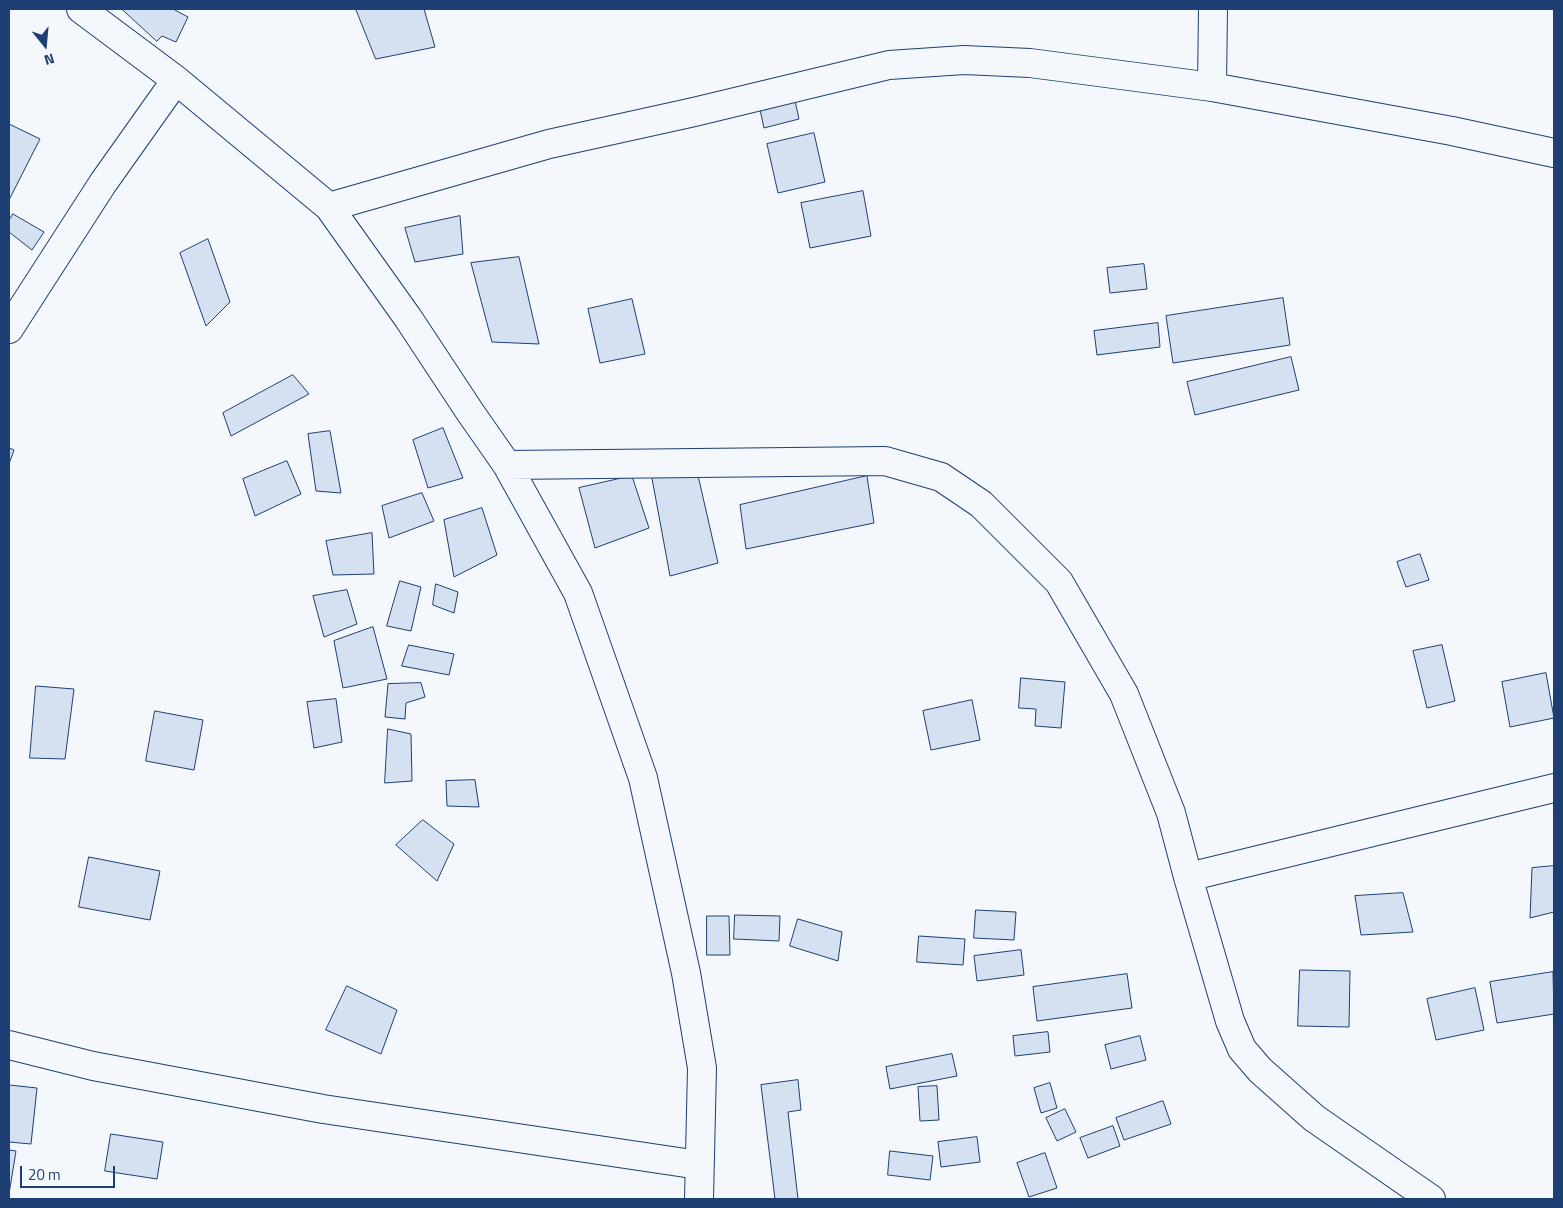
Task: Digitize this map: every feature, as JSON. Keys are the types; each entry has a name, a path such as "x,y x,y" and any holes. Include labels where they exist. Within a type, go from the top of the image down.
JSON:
{"street":[{"path":"81,9 176,80 329,207 408,318 507,465 578,593 643,778 686,972 702,1068 699,1199"},
{"path":"1212,86 1213,9"},
{"path":"329,207 549,144 694,112 889,65 964,60 1030,63 1212,86 1452,131 1554,153"},
{"path":"9,329 103,182 176,80"},
{"path":"507,465 885,461 941,477 981,504 1059,582 1124,694 1171,813 1230,1021 1242,1049 1260,1070 1314,1118 1431,1199"},
{"path":"1188,877 1554,788"},
{"path":"9,1045 93,1066 324,1108 699,1165"}],"building":[{"path":"122,9 173,9 188,17 176,42 162,36 157,41"},
{"path":"356,9 424,9 435,47 376,59"},
{"path":"794,96 799,119 764,128 759,105"},
{"path":"9,124 40,139 9,200"},
{"path":"814,133 825,182 778,193 767,144"},
{"path":"863,191 871,236 810,248 801,203"},
{"path":"13,214 44,232 32,250 9,232 9,221"},
{"path":"460,216 463,254 415,262 405,228"},
{"path":"208,239 230,302 206,326 180,253"},
{"path":"519,257 539,344 492,342 471,263"},
{"path":"1144,264 1147,289 1110,293 1107,268"},
{"path":"1283,298 1290,345 1173,363 1166,316"},
{"path":"632,299 645,354 600,363 588,309"},
{"path":"1158,323 1160,347 1097,355 1094,331"},
{"path":"1291,357 1299,390 1195,415 1187,382"},
{"path":"293,375 309,394 231,436 223,413"},
{"path":"443,428 463,478 428,488 413,440"},
{"path":"330,431 341,493 316,491 308,434"},
{"path":"9,448 14,450 9,464"},
{"path":"287,461 301,494 255,516 243,479"},
{"path":"697,471 718,563 670,576 651,473"},
{"path":"632,476 649,528 595,548 579,488"},
{"path":"867,476 874,523 746,549 740,505"},
{"path":"422,493 434,521 389,538 382,506"},
{"path":"482,508 497,555 454,577 444,520"},
{"path":"372,533 374,574 333,575 326,541"},
{"path":"1420,554 1429,580 1406,587 1397,562"},
{"path":"400,581 421,587 411,631 387,626"},
{"path":"436,584 458,592 454,613 433,605"},
{"path":"347,590 357,624 324,637 313,596"},
{"path":"373,627 387,679 343,688 334,641"},
{"path":"409,645 454,654 449,675 402,666"},
{"path":"1442,645 1455,701 1427,708 1413,651"},
{"path":"1546,673 1554,718 1510,727 1502,682"},
{"path":"1021,678 1065,682 1061,728 1035,726 1036,709 1019,708"},
{"path":"421,683 425,697 406,703 405,719 385,717 388,684"},
{"path":"36,686 74,689 65,759 30,758"},
{"path":"336,699 342,742 314,748 307,702"},
{"path":"972,700 980,740 931,750 923,711"},
{"path":"155,711 203,720 194,770 146,761"},
{"path":"388,729 411,734 412,781 385,783"},
{"path":"475,780 479,807 447,806 446,781"},
{"path":"423,820 454,844 437,881 396,845"},
{"path":"89,857 160,871 150,920 79,907"},
{"path":"1554,866 1554,912 1530,918 1532,868"},
{"path":"1403,893 1413,932 1361,935 1355,896"},
{"path":"976,910 1016,912 1014,940 974,938"},
{"path":"735,915 780,916 779,941 734,939"},
{"path":"707,916 729,916 730,955 707,955"},
{"path":"798,919 842,932 838,961 790,946"},
{"path":"919,936 965,939 963,965 917,962"},
{"path":"1021,950 1024,975 977,981 974,956"},
{"path":"1300,970 1350,971 1349,1027 1298,1026"},
{"path":"1553,972 1554,1014 1497,1023 1490,982"},
{"path":"1127,974 1132,1008 1037,1021 1033,987"},
{"path":"347,986 397,1010 381,1054 326,1030"},
{"path":"1475,988 1484,1030 1436,1040 1427,999"},
{"path":"1048,1032 1050,1052 1015,1056 1013,1036"},
{"path":"1140,1036 1146,1060 1111,1069 1105,1045"},
{"path":"952,1054 957,1076 890,1089 886,1067"},
{"path":"798,1080 801,1110 788,1112 798,1199 775,1199 761,1085"},
{"path":"1050,1083 1057,1108 1041,1113 1034,1088"},
{"path":"9,1085 37,1088 31,1144 9,1142"},
{"path":"937,1086 939,1120 920,1121 918,1087"},
{"path":"1163,1101 1171,1124 1124,1140 1116,1118"},
{"path":"1065,1109 1076,1132 1057,1141 1046,1118"},
{"path":"1113,1126 1120,1146 1088,1158 1080,1138"},
{"path":"111,1134 163,1142 157,1179 105,1171"},
{"path":"977,1137 980,1162 941,1167 938,1142"},
{"path":"9,1150 16,1151 9,1194"},
{"path":"890,1151 933,1156 930,1180 888,1175"},
{"path":"1045,1153 1057,1188 1029,1197 1017,1163"}]}
